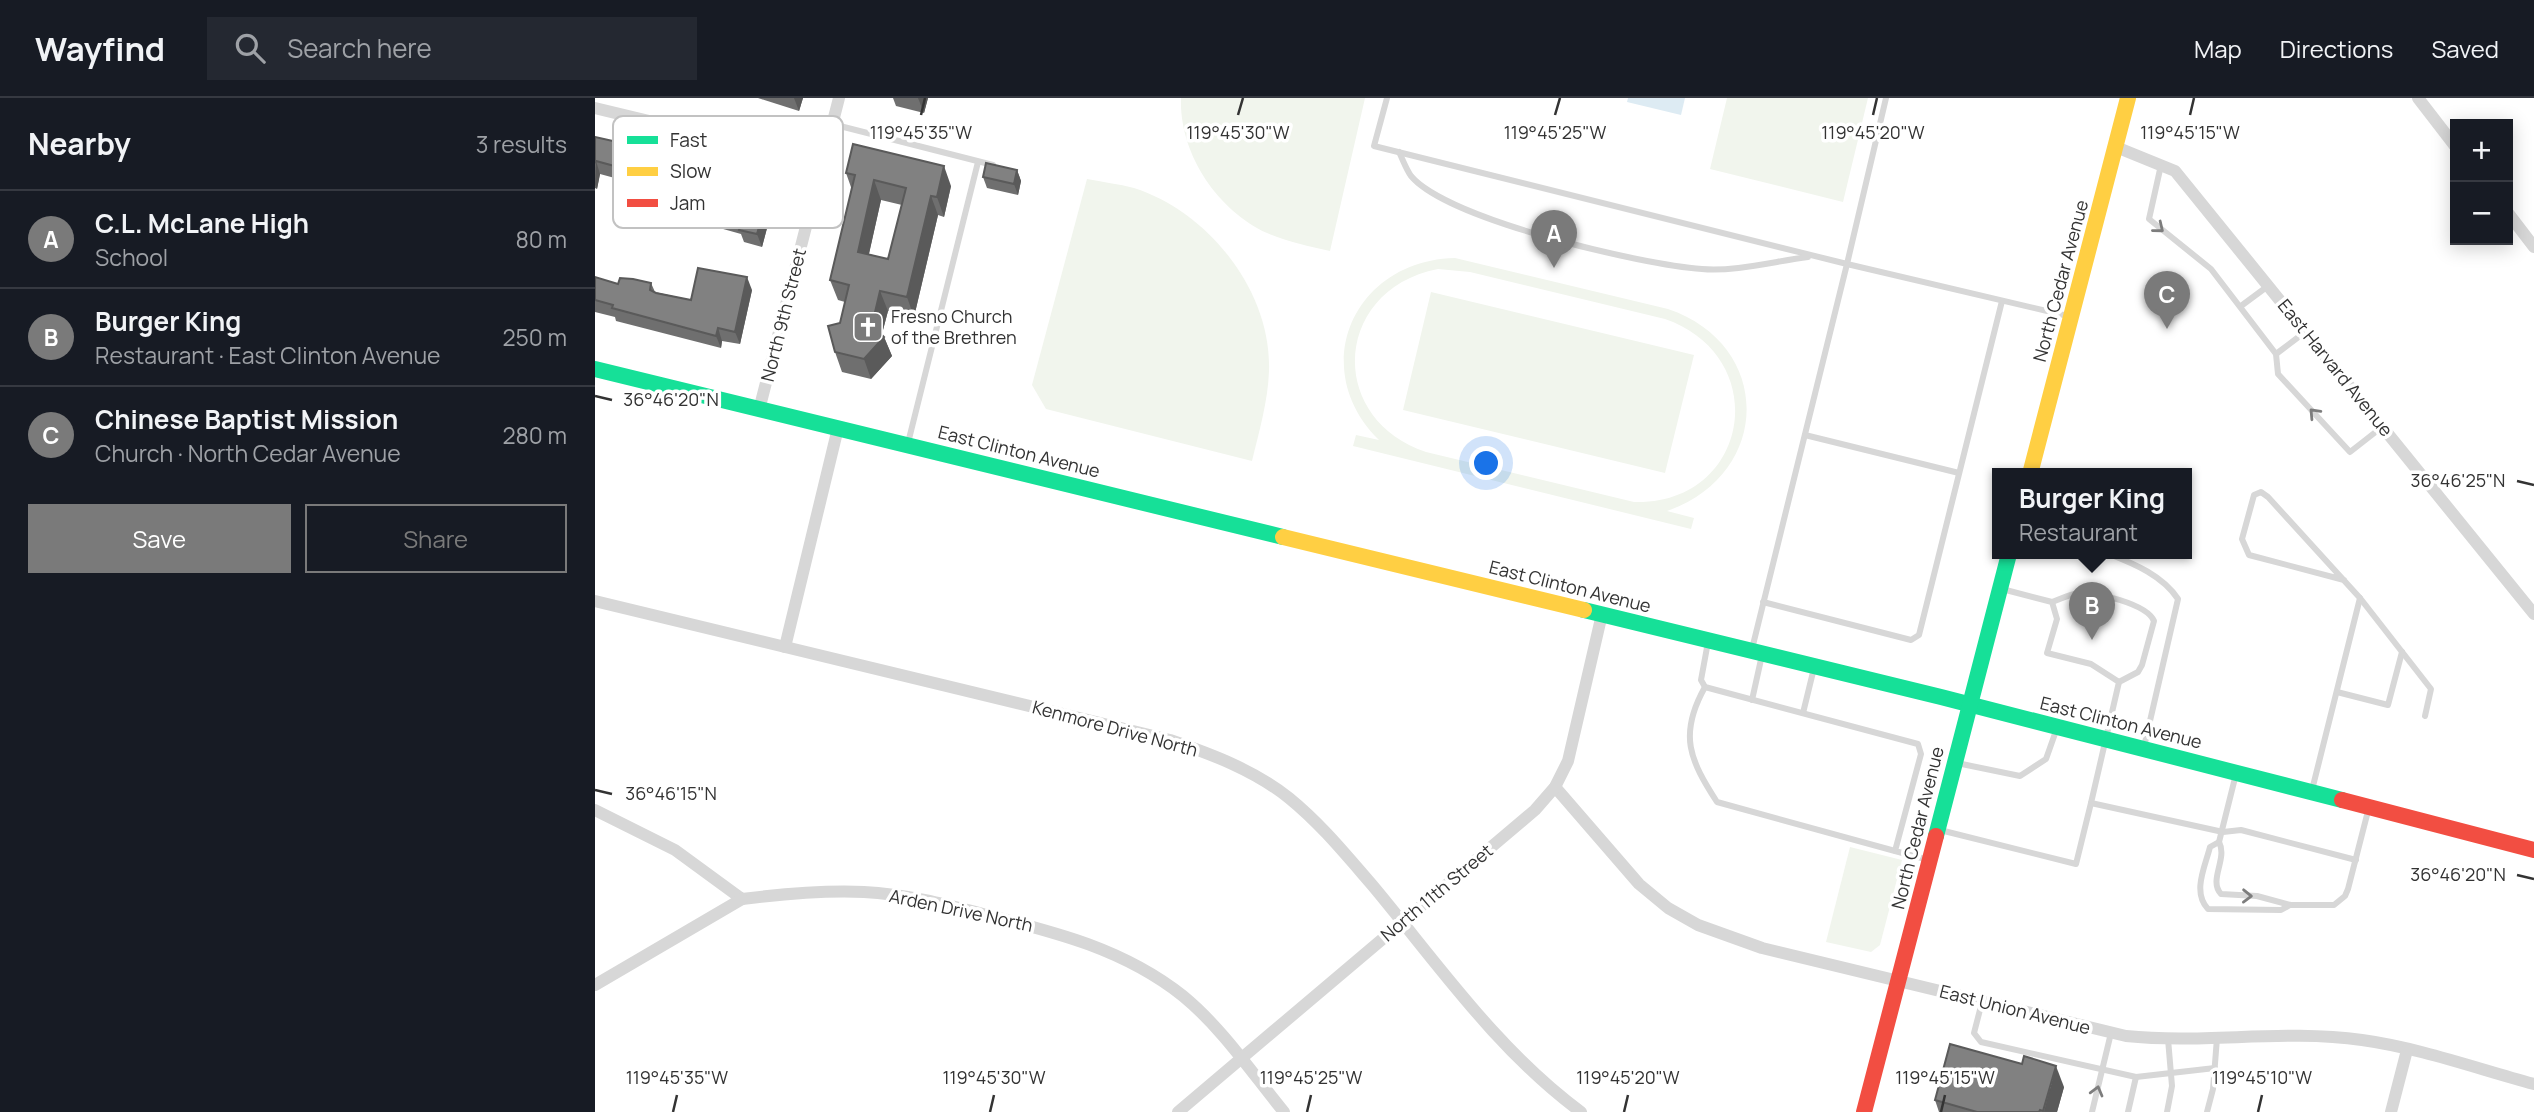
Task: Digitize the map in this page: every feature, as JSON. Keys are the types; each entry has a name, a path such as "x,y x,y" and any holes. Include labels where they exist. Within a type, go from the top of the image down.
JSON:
{"main road":[{"name":"North Cedar Avenue","path":"2032,468 2128,98"},
{"name":"East Clinton Avenue","path":"595,369 1969,704 2534,850"},
{"name":"North Cedar Avenue","path":"1864,1112 2008,559"}],"street":[{"name":"North 9th Street","path":"834,116 839,98"},
{"path":"2418,98 2450,140"},
{"path":"595,108 628,116"},
{"name":"East Harvard Avenue","path":"2116,147 2175,172 2534,614"},
{"path":"2513,220 2534,247"},
{"name":"North 9th Street","path":"759,410 806,228"},
{"path":"785,647 838,428"},
{"name":"Kenmore Drive North","path":"595,601 1170,740 1209,753 1251,774 1325,830 1512,1054 1581,1112"},
{"name":"North 11th Street","path":"1178,1112 1242,1061 1535,810 1555,787 1568,761 1602,614"},
{"name":"East Union Avenue","path":"1555,787 1639,884 1688,920 1740,942 2111,1033 2168,1039 2316,1036 2364,1040 2534,1084"},
{"path":"595,810 675,850 742,899 595,985"},
{"name":"Arden Drive North","path":"742,899 815,891 866,892 919,898 1055,932 1109,950 1151,973 1184,997 1284,1112"},
{"path":"2391,1112 2407,1050"}],"lane":[{"path":"1387,98 1374,146 1814,256 2072,317"},
{"path":"1752,700 1763,602 1886,98"},
{"path":"843,127 1002,168"},
{"path":"1399,152 1412,176 1444,200 1481,217 1619,254 1706,270 1814,256"},
{"path":"908,445 978,162"},
{"path":"2161,165 2149,219 2211,270 2241,306 2276,354 2278,374 2350,452 2382,427"},
{"path":"2241,306 2268,286"},
{"path":"1763,602 1912,640 1919,635 2002,301"},
{"path":"2276,354 2305,332"},
{"path":"1805,435 1959,473"},
{"path":"2344,580 2249,555 2242,539 2254,495 2261,492 2267,497 2344,580 2431,689 2425,716"},
{"path":"2123,559 2169,585 2178,599 2143,749"},
{"path":"1938,830 2076,864 2106,751 2105,739 2119,682 2143,665 2154,621 2143,607 2088,593 2076,593 2052,602 2000,588"},
{"path":"2311,792 2360,598"},
{"path":"2052,602 2057,619 2047,653 2091,664 2119,682"},
{"path":"1709,640 1701,680 1705,687 1917,744 1921,754 1895,851"},
{"path":"2337,692 2388,705 2402,652"},
{"path":"1803,713 1815,666"},
{"path":"1705,687 1696,704 1688,739 1699,774 1717,802 1930,860"},
{"path":"1955,762 2020,776 2046,759 2057,727"},
{"path":"2237,772 2223,832 2219,842 2210,847 2199,891 2200,901 2208,909 2281,910 2290,905"},
{"path":"2091,803 2223,832 2241,830 2355,860"},
{"path":"2219,842 2223,849 2216,883 2221,894 2257,896 2290,905 2334,905 2345,896 2368,807"},
{"path":"1982,1002 1975,1038 1981,1042 2136,1077 2215,1068"},
{"path":"2092,1112 2111,1033"},
{"path":"2207,1112 2217,1038"},
{"path":"2167,1112 2172,1086 2168,1039"},
{"path":"2128,1112 2136,1077"}],"shaded area":[{"path":"1181,98 1365,98 1330,251 1267,233 1249,223 1217,195 1194,159 1182,119"},
{"path":"1628,98 1685,98 1681,115 1627,102"},
{"path":"1727,98 1868,98 1843,202 1710,169"},
{"path":"1087,179 1134,188 1187,216 1231,259 1247,285 1260,312 1267,341 1269,371 1265,405 1252,461 1046,409 1032,385"},
{"path":"1455,258 1668,309 1703,327 1727,351 1742,379 1747,410 1741,441 1726,469 1702,493 1667,511 1694,518 1691,529 1353,446 1356,435 1379,440 1357,412 1346,381 1344,351 1352,323 1367,297 1390,277 1420,263","holes":["1438,269 1470,272 1665,319 1700,338 1722,364 1734,394 1734,426 1724,455 1703,480 1673,497 1634,502 1426,452 1393,435 1371,412 1358,384 1355,355 1362,327 1378,301 1403,281"]},
{"path":"1431,292 1694,355 1665,473 1403,410"},
{"path":"1850,847 1902,860 1880,945 1871,952 1826,942"}],"building":[{"path":"595,137 613,141 613,166 596,161 595,163"},
{"path":"853,144 944,166 937,197 931,196 907,297 880,291 872,325 884,337 864,359 835,352 828,326 840,323 849,285 830,280 855,175 846,173","holes":["874,180 906,188 888,259 858,252"]},
{"path":"986,163 1017,170 1014,184 983,177"},
{"path":"740,228 759,228 757,234"},
{"path":"698,268 747,277 735,332 718,328 716,336 612,308 613,305 595,300 595,277 618,284 620,278 651,283 650,290 656,293 691,300"},
{"path":"1950,1044 2022,1064 2024,1056 2056,1066 2043,1111 1977,1112 1935,1100"}],"traffic: fast":[{"path":"595,369 1283,537"},
{"path":"1936,836 2008,559"},
{"path":"1584,610 1941,697 2342,800"}],"traffic: slow":[{"path":"2032,468 2128,98"},
{"path":"1283,537 1584,610"}],"traffic: jam":[{"path":"2342,800 2534,850"},
{"path":"1864,1112 1936,836"}],"place":[{"name":"C.L. McLane High","path":"1554,268"},
{"name":"Fresno Church of the Brethren","path":"868,327"},
{"name":"Chinese Baptist Mission","path":"2167,329"},
{"name":"Burger King","path":"2092,640"}]}
